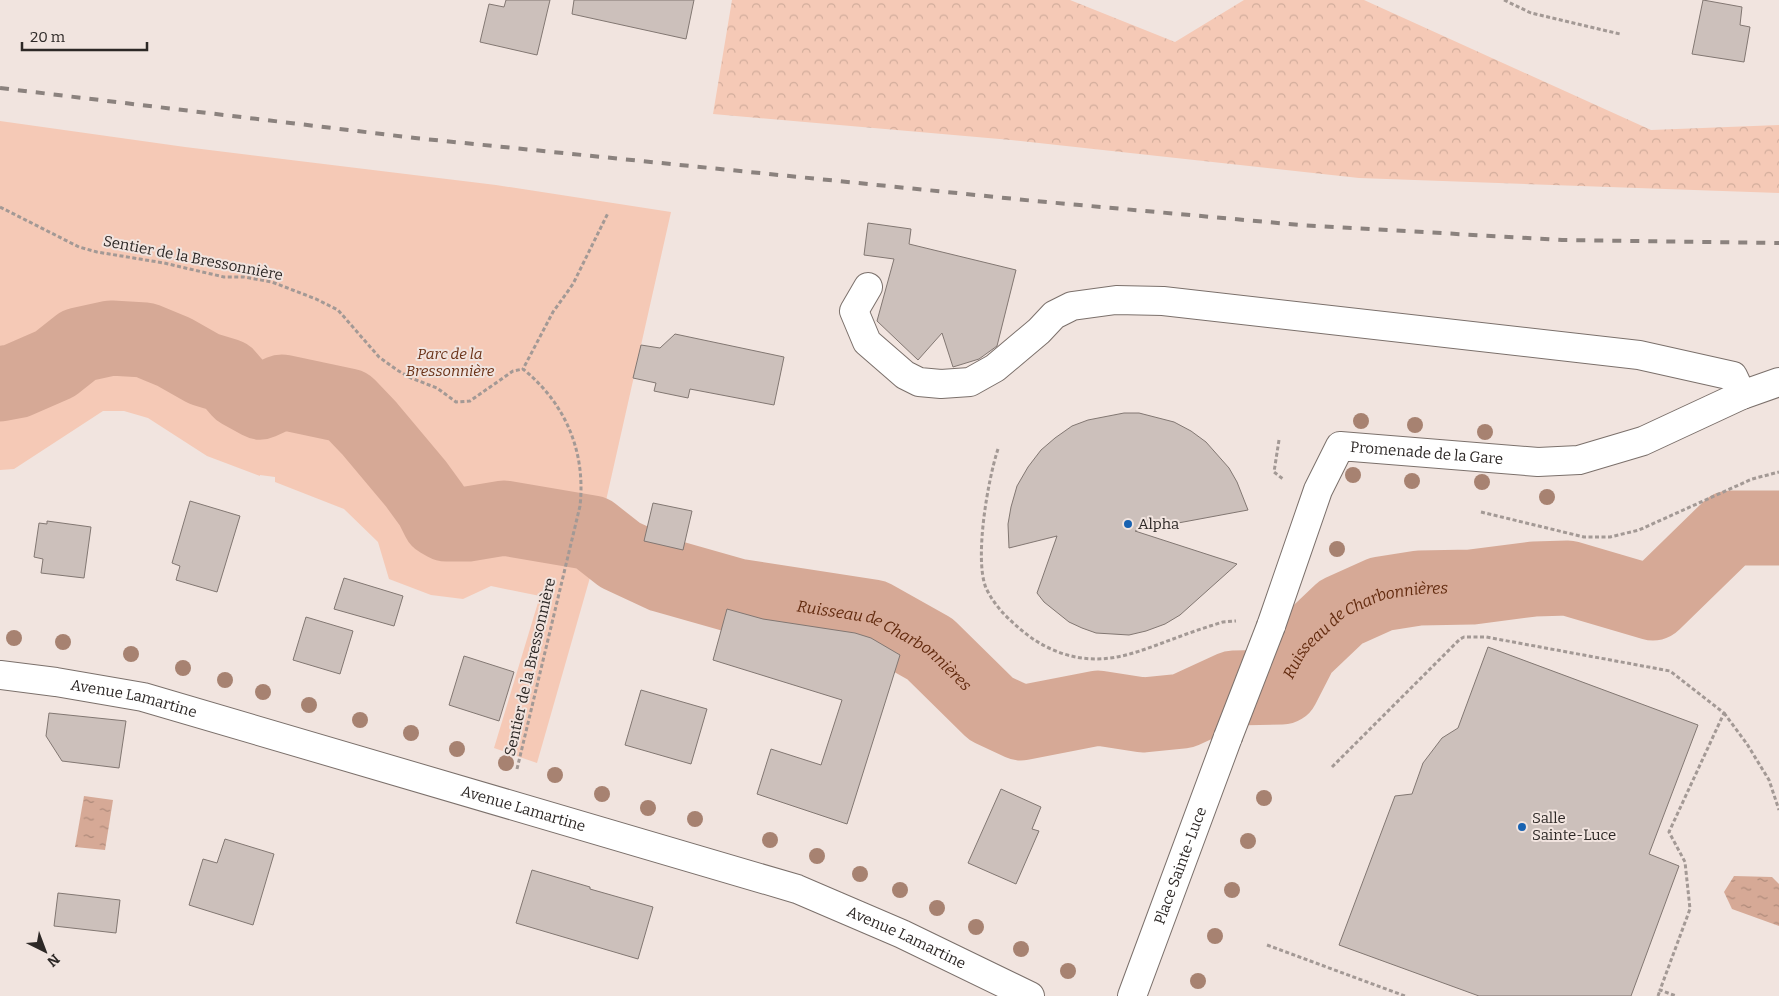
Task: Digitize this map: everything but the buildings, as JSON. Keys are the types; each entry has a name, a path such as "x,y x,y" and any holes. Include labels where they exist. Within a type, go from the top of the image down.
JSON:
{"street":[{"path":"868,287 854,311 867,342 905,375 919,382 941,384 970,382 995,368 1039,332 1054,315 1072,306 1116,300 1163,301 1639,355 1733,376 1742,395"},
{"name":"Promenade de la Gare","path":"1228,737 1271,626 1318,490 1340,446 1538,462 1578,460 1643,441 1742,395 1779,382"},
{"name":"Avenue Lamartine","path":"0,676 56,682 143,697 797,889 902,934 1030,996"},
{"name":"Place Sainte-Luce","path":"1132,996 1228,737"}],"path":[{"path":"1504,0 1531,13 1620,34"},
{"name":"Sentier de la Bressonnière","path":"0,207 78,247 164,263 224,277 244,277 272,282 316,299 338,310 379,357 391,366 412,378 437,388 456,402 470,401 513,371 523,369 535,378 554,400 572,433 582,486 580,506 515,776"},
{"path":"523,369 553,312 573,284 608,213"},
{"path":"1279,440 1274,472 1288,482"},
{"path":"998,449 986,501 982,568 985,586 993,602 1003,614 1036,642 1056,652 1095,659 1111,658 1149,649 1223,622 1239,620"},
{"path":"1481,512 1584,536 1610,537 1639,530 1752,479 1779,472"},
{"path":"1332,767 1460,639 1464,637 1486,637 1670,671 1724,713 1748,744 1769,780 1779,810"},
{"path":"1658,996 1690,909 1685,862 1669,832 1724,713"},
{"path":"1267,945 1405,996"},
{"path":"1660,990 1676,996"}],"green space":[{"path":"732,0 1070,0 1175,42 1244,0 1364,0 1651,130 1779,125 1779,193 1359,178 1011,140 713,114"},
{"name":"Parc de la Bressonnière","path":"0,121 185,147 496,185 671,212 596,545 599,546 537,763 494,748 540,596 491,586 463,599 431,595 389,579 378,542 344,509 275,482 275,477 260,476 207,456 148,418 124,411 103,411 14,469 0,470"}],"water":[{"path":"84,796 113,800 105,850 75,847"},
{"path":"1734,876 1772,877 1779,884 1779,926 1732,909 1724,892"}],"waterway":[{"name":"Ruisseau de Charbonnières","path":"0,384 16,381 55,364 79,345 111,338 145,340 174,352 204,369 227,376 240,391 260,402 282,392 348,406 416,484 432,506 439,520 446,524 468,524 504,518 592,533 620,555 663,575 737,596 873,617 930,649 991,709 1021,723 1098,708 1143,715 1183,711 1233,688 1282,687 1301,650 1341,612 1381,594 1419,588 1472,587 1534,579 1568,578 1653,603 1730,528 1779,528"}],"railway":[{"path":"0,88 415,138 1035,201 1300,225 1562,240 1779,243"}],"place":[{"name":"Alpha","path":"1128,524"},
{"name":"Salle Sainte-Luce","path":"1522,827"}]}
